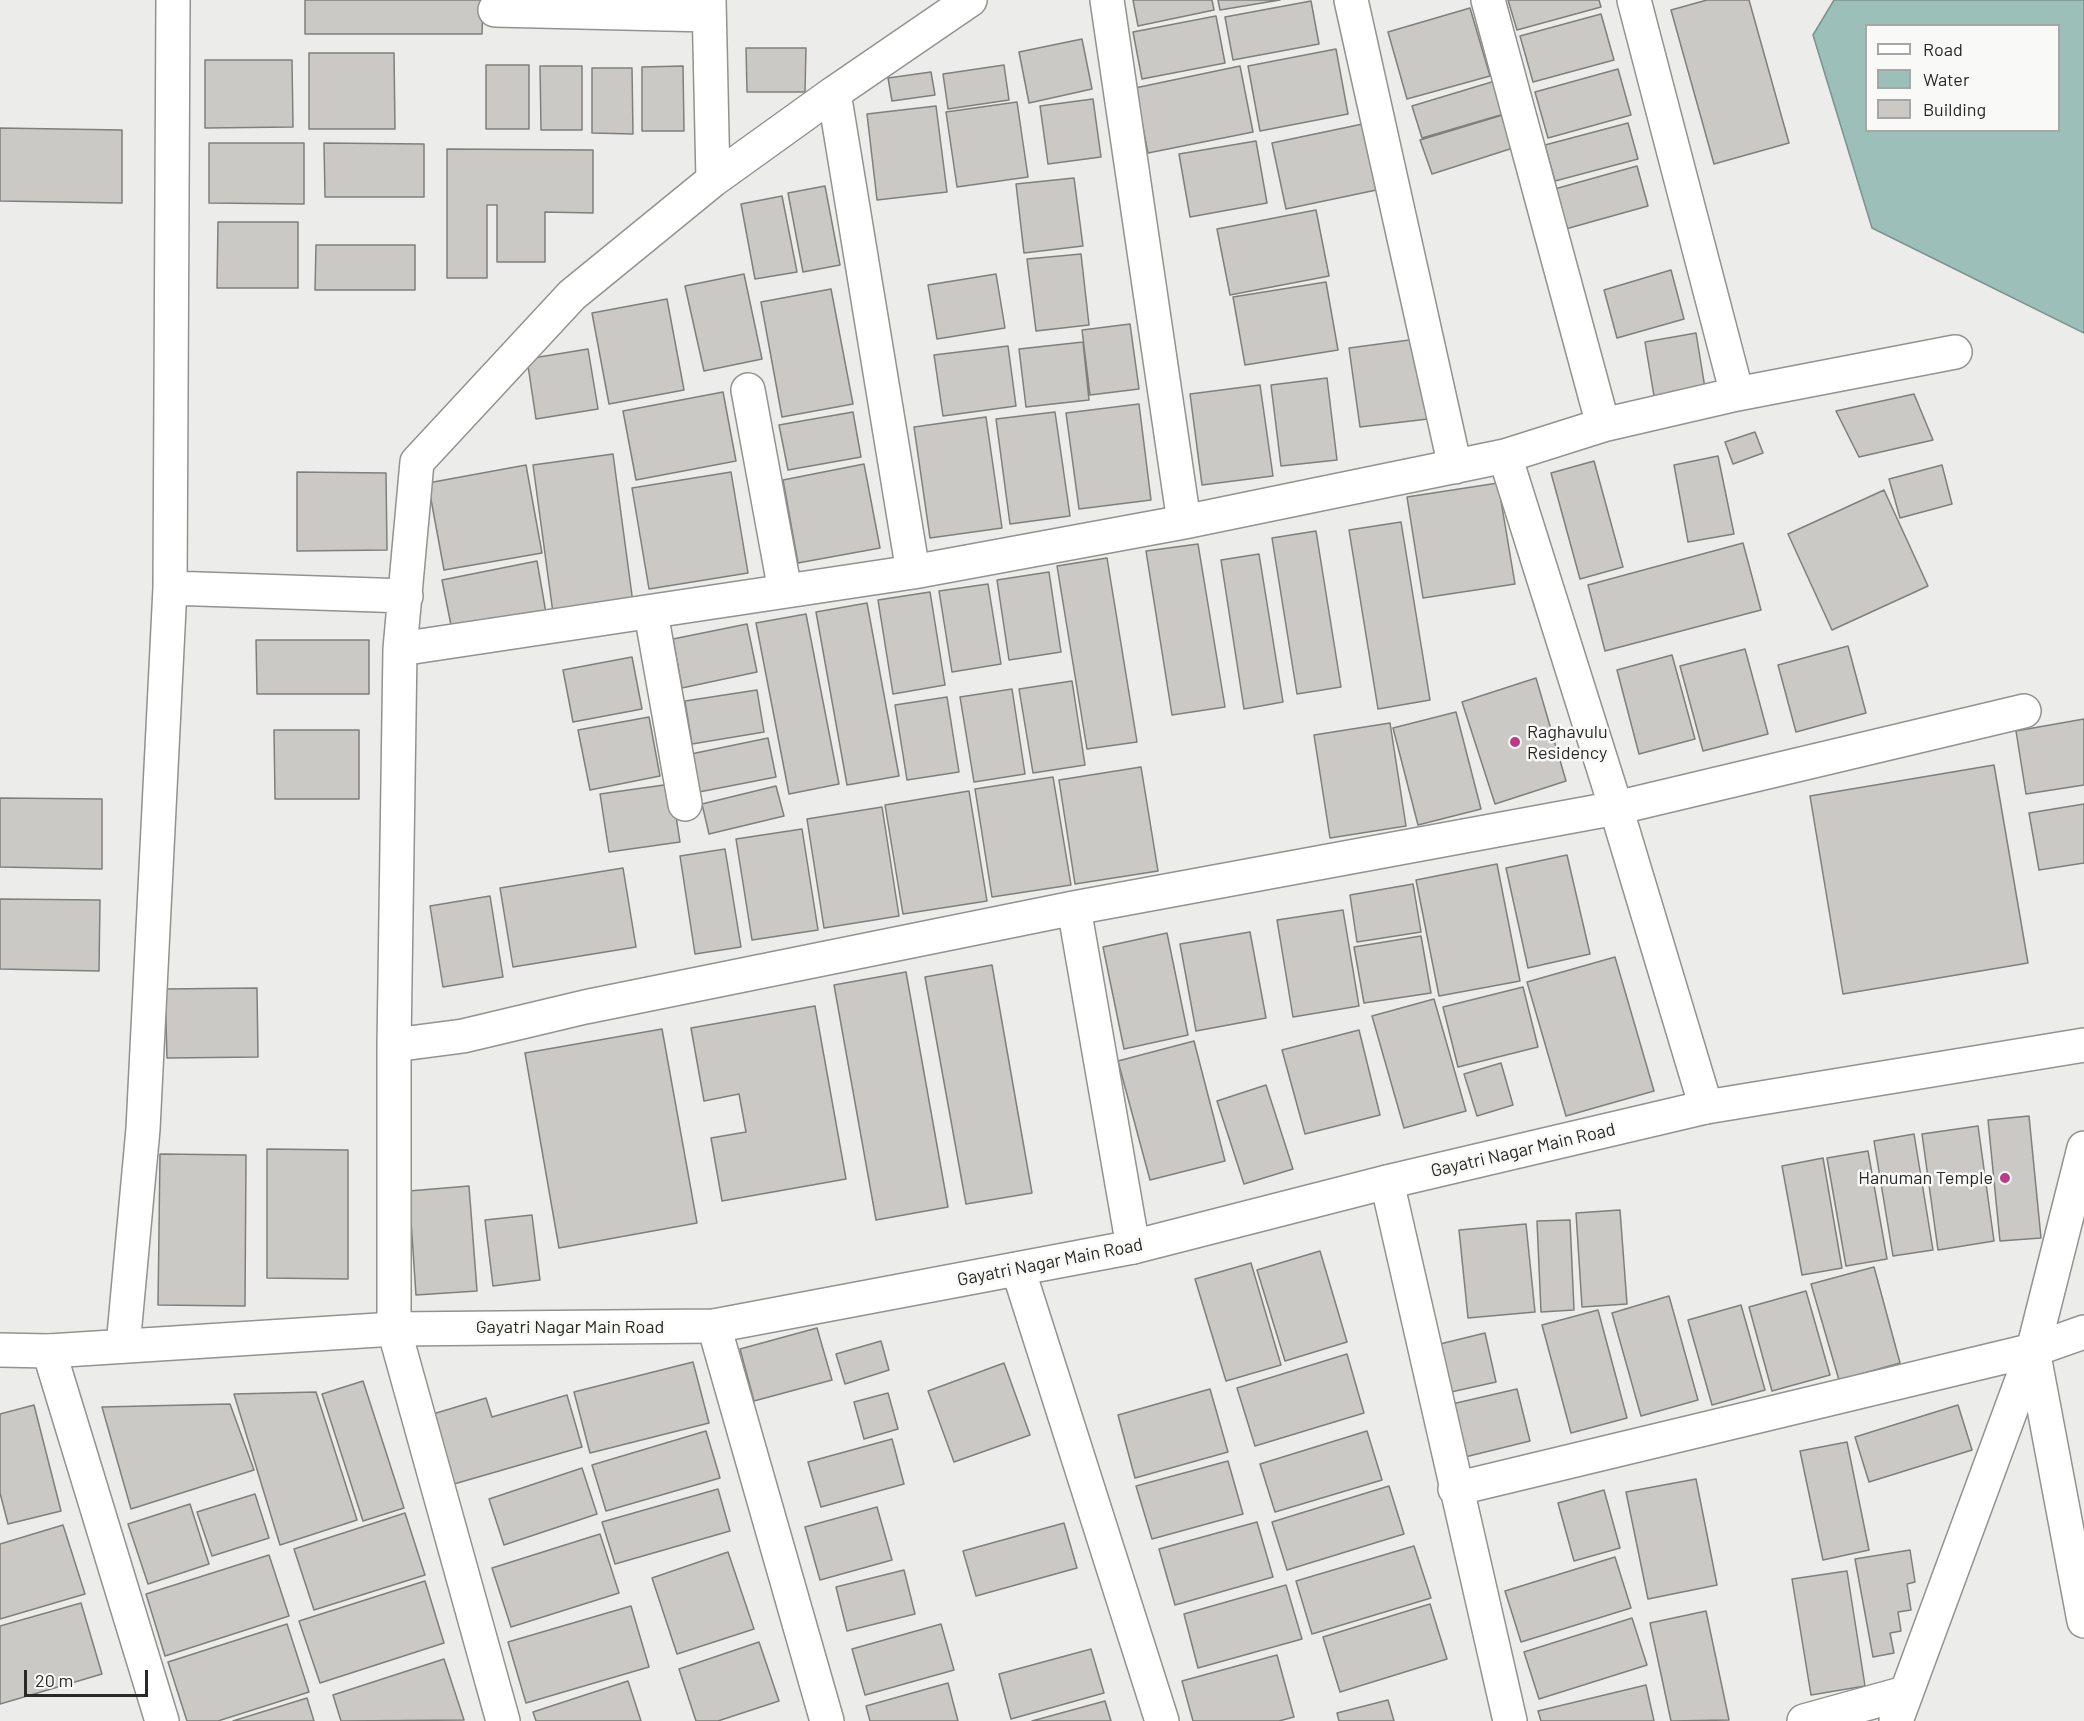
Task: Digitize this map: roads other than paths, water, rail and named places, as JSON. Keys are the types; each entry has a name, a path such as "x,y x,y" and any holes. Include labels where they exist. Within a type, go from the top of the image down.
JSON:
{"street":[{"path":"123,1346 143,1129 170,588 173,0"},
{"path":"503,1721 394,1329 394,1045 400,649 417,462 572,295 712,180 970,0"},
{"path":"1107,0 1184,522"},
{"path":"1351,0 1455,467"},
{"path":"1488,0 1603,425"},
{"path":"1634,0 1737,394"},
{"path":"495,10 709,8 712,180"},
{"path":"834,93 913,572"},
{"path":"400,649 913,572 1184,522 1505,456 1603,425 1737,394 1955,352"},
{"path":"748,390 785,591"},
{"path":"1505,456 1617,808 1706,1107"},
{"path":"170,588 406,596"},
{"path":"651,613 685,804"},
{"path":"394,1045 463,1036 585,1007 1074,908 1617,808 2024,711"},
{"path":"1074,908 1133,1247"},
{"name":"Gayatri Nagar Main Road","path":"0,1350 49,1351 394,1329 714,1326 1133,1247 1387,1182 1706,1107 2084,1045"},
{"path":"1803,1721 1900,1707 2033,1350 2084,1148"},
{"path":"1387,1182 1455,1489 1510,1721"},
{"path":"1018,1269 1162,1721"},
{"path":"714,1326 827,1721"},
{"path":"1455,1489 2033,1350 2084,1332"},
{"path":"2033,1350 2084,1621"},
{"path":"49,1351 162,1721"}],"water":[{"path":"1834,0 2084,0 2084,333 1872,228 1813,35"}],"place":[{"name":"Raghavulu Residency","path":"1515,742"},
{"name":"Hanuman Temple","path":"2005,1178"}]}
